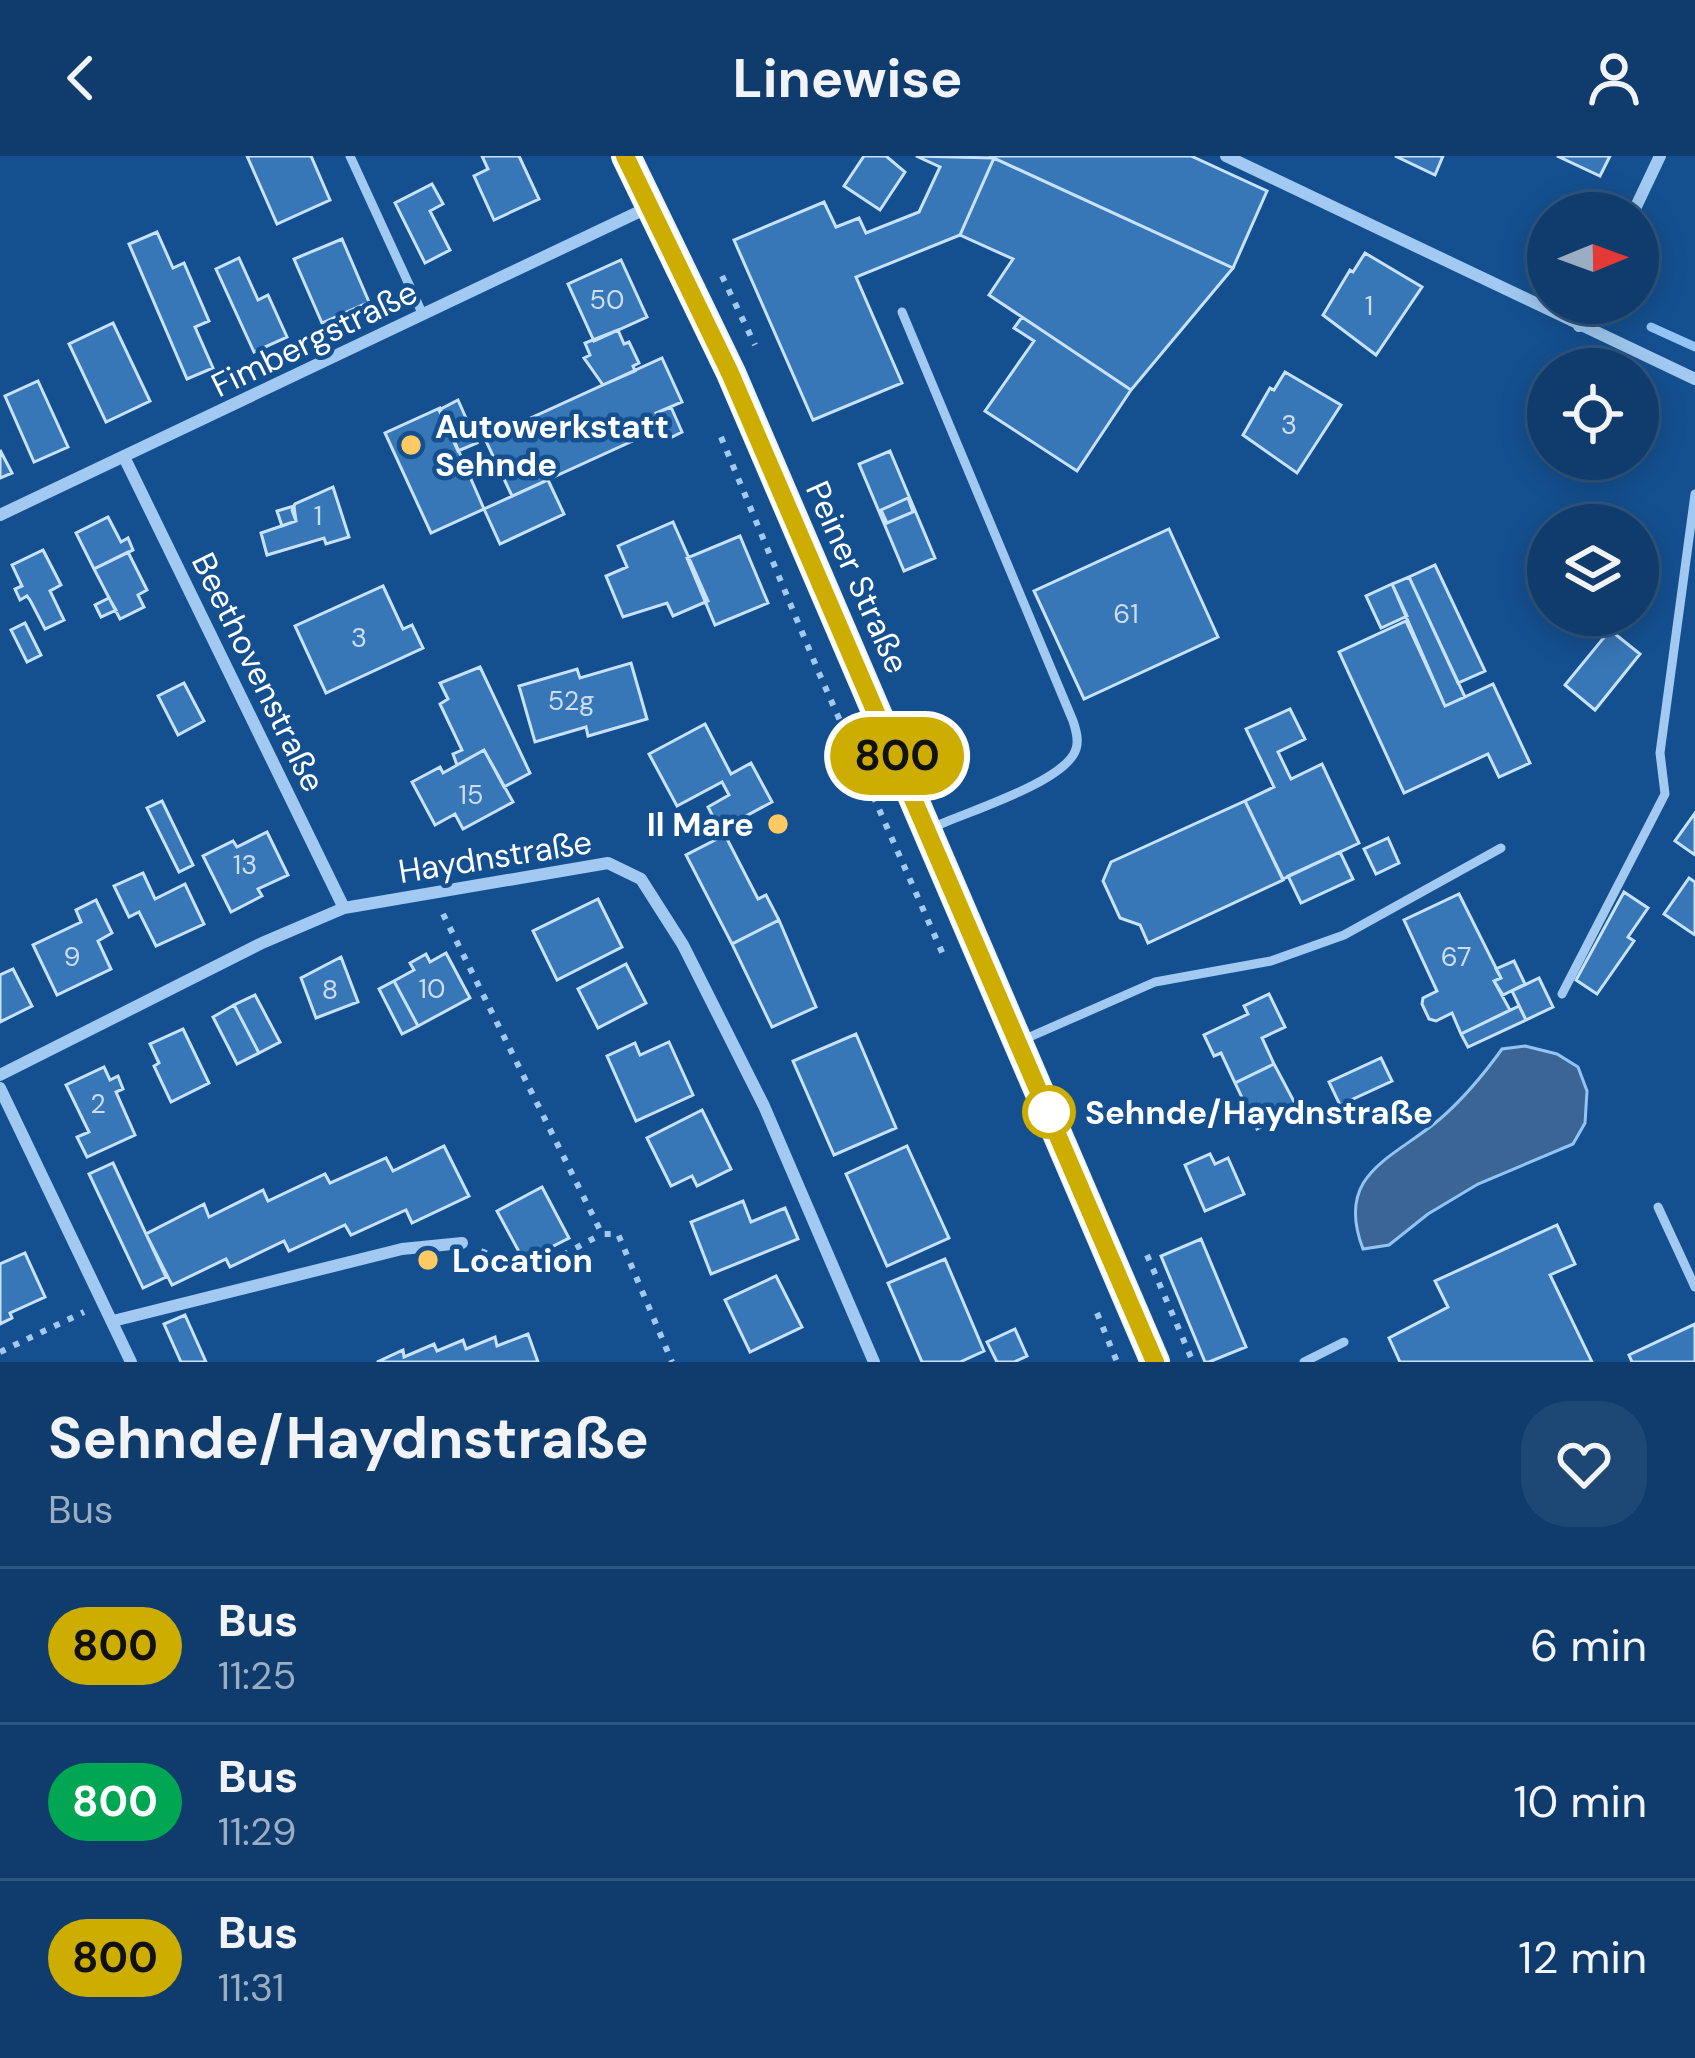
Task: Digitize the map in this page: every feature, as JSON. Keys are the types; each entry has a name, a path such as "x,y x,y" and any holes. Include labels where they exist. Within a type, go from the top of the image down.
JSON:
{"main road":[{"name":"Peiner Straße","path":"626,156 730,373 1155,1362"}],"street":[{"path":"1226,156 1695,379"},
{"path":"1643,192 1660,156"},
{"name":"Fimbergstraße","path":"0,515 650,207"},
{"name":"Beethovenstraße","path":"124,459 344,908"},
{"name":"Haydnstraße","path":"0,1075 262,943 344,908 608,863 641,879 682,945 764,1106 874,1362"},
{"path":"0,1088 131,1362"},
{"path":"113,1321 402,1249 462,1244"}],"lane":[{"path":"350,156 423,315"},
{"path":"902,312 1073,721 1077,742 1070,760 1052,774 930,830"},
{"path":"1562,994 1665,794 1660,753 1695,494"},
{"path":"1019,1042 1155,982 1271,961 1344,935 1501,848"},
{"path":"1658,1207 1695,1288"},
{"path":"1304,1362 1344,1342"}],"path":[{"path":"715,422 819,674 950,970"},
{"path":"433,892 602,1234"},
{"path":"462,1244 531,1272 602,1234 618,1234 672,1362"},
{"path":"0,1352 104,1303"},
{"path":"1093,1303 1117,1362"}],"water":[{"path":"1525,1046 1557,1054 1578,1067 1587,1091 1585,1123 1573,1144 1478,1184 1389,1245 1363,1249 1356,1202 1373,1170 1449,1111 1502,1049"}],"building":[{"path":"247,156 311,156 330,200 277,224"},
{"path":"482,156 519,156 539,199 494,220 474,176 488,169"},
{"path":"864,156 886,156 905,172 880,210 844,186"},
{"path":"916,156 994,158 960,235 856,277 902,383 813,420 734,240 824,202 836,227 859,218 866,233 919,212 940,167"},
{"path":"989,156 1191,156 1267,191 1233,268"},
{"path":"1395,156 1443,156 1435,175"},
{"path":"1557,156 1610,156 1600,176"},
{"path":"994,158 1233,268 1131,390 989,295 1013,259 960,235"},
{"path":"432,184 443,204 430,211 450,250 425,263 395,203"},
{"path":"157,232 173,268 184,263 209,321 195,327 213,368 187,379 129,244"},
{"path":"342,239 369,302 322,323 294,259"},
{"path":"1365,253 1422,287 1376,355 1323,315"},
{"path":"239,258 258,300 268,295 287,337 254,352 216,269"},
{"path":"621,260 647,317 594,341 568,284"},
{"path":"1022,317 1131,390 1077,471 985,411 1034,341 1014,328"},
{"path":"113,323 150,401 106,422 69,344"},
{"path":"618,330 639,363 633,366 635,371 603,385 584,358 590,355 585,343"},
{"path":"662,358 682,402 656,413 663,427 512,496 485,439"},
{"path":"1285,372 1341,405 1297,473 1243,435 1270,388 1274,390"},
{"path":"38,381 68,447 34,462 5,396"},
{"path":"458,400 477,443 458,451 439,410"},
{"path":"671,407 682,432 666,440 656,413"},
{"path":"440,408 484,509 431,533 385,433"},
{"path":"0,450 12,473 0,478"},
{"path":"890,451 935,558 904,571 859,464"},
{"path":"548,480 564,514 500,544 484,509"},
{"path":"333,487 349,537 326,544 324,538 267,555 261,533 296,521 295,504"},
{"path":"908,498 913,512 887,523 881,510"},
{"path":"294,506 296,521 282,526 277,511"},
{"path":"108,517 121,542 128,538 133,550 94,569 76,533"},
{"path":"673,522 708,601 673,616 667,603 623,617 606,576 627,567 618,546"},
{"path":"1169,529 1218,637 1084,699 1034,591"},
{"path":"740,536 768,603 715,625 687,558"},
{"path":"43,550 61,585 50,591 64,620 45,629 27,596 20,600 15,589 22,586 12,565"},
{"path":"128,552 147,590 138,595 144,607 120,619 94,569"},
{"path":"1435,565 1485,671 1458,683 1409,577"},
{"path":"1409,577 1465,697 1445,706 1392,584"},
{"path":"1392,584 1407,616 1381,628 1366,596"},
{"path":"383,586 403,629 412,625 423,648 326,693 295,626"},
{"path":"109,598 116,610 101,617 95,605"},
{"path":"1406,621 1445,706 1493,684 1530,763 1499,777 1488,754 1404,793 1339,652"},
{"path":"25,623 41,655 27,662 11,630"},
{"path":"1605,636 1618,636 1640,654 1595,710 1565,685"},
{"path":"631,663 647,719 588,736 586,727 535,742 519,686 577,669 580,678"},
{"path":"480,667 530,773 504,787 484,750 457,765 453,754 462,750 440,704 448,699 440,683"},
{"path":"184,683 204,721 178,735 158,696"},
{"path":"1290,709 1305,739 1278,752 1291,779 1322,764 1359,843 1283,879 1245,801 1274,787 1246,729"},
{"path":"705,724 731,774 751,763 772,802 720,830 708,807 729,795 722,782 677,806 649,754"},
{"path":"484,750 513,802 463,829 455,814 435,825 412,782 440,767 443,773"},
{"path":"162,801 193,865 179,872 147,808"},
{"path":"1245,801 1283,880 1148,943 1140,925 1120,918 1103,881 1111,862"},
{"path":"1695,813 1695,855 1675,841"},
{"path":"267,832 288,875 258,889 262,896 231,912 203,856"},
{"path":"725,835 758,899 766,895 779,920 732,944 686,855"},
{"path":"1388,838 1399,863 1376,874 1364,849"},
{"path":"1340,852 1353,879 1301,903 1288,876"},
{"path":"143,873 155,899 185,884 204,924 156,946 139,912 129,917 114,886"},
{"path":"1689,878 1695,882 1695,935 1664,914"},
{"path":"1624,892 1648,908 1628,937 1634,941 1597,994 1576,980"},
{"path":"1459,894 1501,978 1494,981 1510,1010 1461,1034 1452,1013 1436,1021 1429,1019 1423,998 1437,991 1404,920"},
{"path":"598,899 622,947 557,980 533,931"},
{"path":"96,900 112,933 98,941 111,969 57,995 33,945 81,922 76,910"},
{"path":"779,920 816,1007 772,1027 732,944"},
{"path":"446,953 470,998 418,1026 394,981 414,970 410,963 426,954 430,962"},
{"path":"341,957 358,1002 316,1018 301,978"},
{"path":"1514,961 1525,984 1503,995 1494,981 1501,978 1496,969"},
{"path":"626,964 646,1003 598,1028 578,989"},
{"path":"13,969 32,1006 0,1022 0,975"},
{"path":"1539,978 1553,1007 1526,1020 1512,991"},
{"path":"394,981 418,1026 402,1034 379,989"},
{"path":"1269,994 1285,1027 1262,1038 1274,1064 1235,1083 1221,1053 1214,1056 1204,1035 1248,1014 1244,1006"},
{"path":"255,995 280,1042 259,1053 234,1005"},
{"path":"234,1005 259,1053 237,1064 213,1017"},
{"path":"1519,1006 1526,1020 1468,1047 1461,1034"},
{"path":"183,1029 209,1083 171,1102 154,1066 159,1063 150,1044"},
{"path":"856,1034 896,1128 834,1155 793,1061"},
{"path":"669,1042 693,1095 636,1121 607,1056 635,1043 640,1055"},
{"path":"1381,1058 1392,1081 1340,1105 1329,1082"},
{"path":"1274,1064 1298,1109 1257,1129 1235,1083"},
{"path":"104,1067 110,1080 118,1076 123,1089 116,1092 135,1135 87,1157 77,1137 89,1132 66,1085"},
{"path":"702,1110 731,1169 697,1186 692,1176 671,1186 647,1138"},
{"path":"444,1146 469,1196 412,1223 406,1210 351,1235 345,1225 289,1251 284,1241 230,1267 226,1259 172,1285 146,1234 204,1204 209,1217 263,1190 268,1201 325,1174 330,1183 386,1158 393,1171"},
{"path":"907,1146 949,1238 887,1266 846,1174"},
{"path":"1210,1154 1215,1164 1228,1158 1244,1194 1205,1211 1185,1165"},
{"path":"113,1163 166,1277 143,1288 89,1174"},
{"path":"542,1187 569,1238 524,1261 497,1211"},
{"path":"743,1201 751,1222 785,1208 798,1239 711,1274 691,1222"},
{"path":"1557,1225 1575,1264 1550,1275 1592,1362 1400,1362 1389,1338 1448,1307 1435,1281"},
{"path":"1201,1239 1246,1347 1209,1362 1205,1362 1161,1256"},
{"path":"25,1253 45,1297 10,1313 12,1318 0,1324 0,1264"},
{"path":"945,1259 984,1351 960,1362 922,1362 888,1283"},
{"path":"776,1276 802,1327 750,1352 725,1300"},
{"path":"185,1315 206,1362 181,1362 164,1324"},
{"path":"1695,1324 1695,1362 1632,1362 1629,1355"},
{"path":"1015,1329 1027,1356 997,1362 987,1342"},
{"path":"528,1334 538,1362 377,1362 403,1350 404,1357 434,1344 437,1351 463,1340 466,1349 495,1337 497,1346"}],"waterway":[{"path":"1651,327 1695,347"}],"bus line":[{"name":"800","path":"625,156 730,373 1155,1362"}],"place":[{"name":"Autowerkstatt Sehnde","path":"411,445"},
{"name":"Il Mare","path":"778,824"},
{"name":"Sehnde/Haydnstraße","path":"1049,1112"},
{"name":"Location","path":"428,1260"}]}
